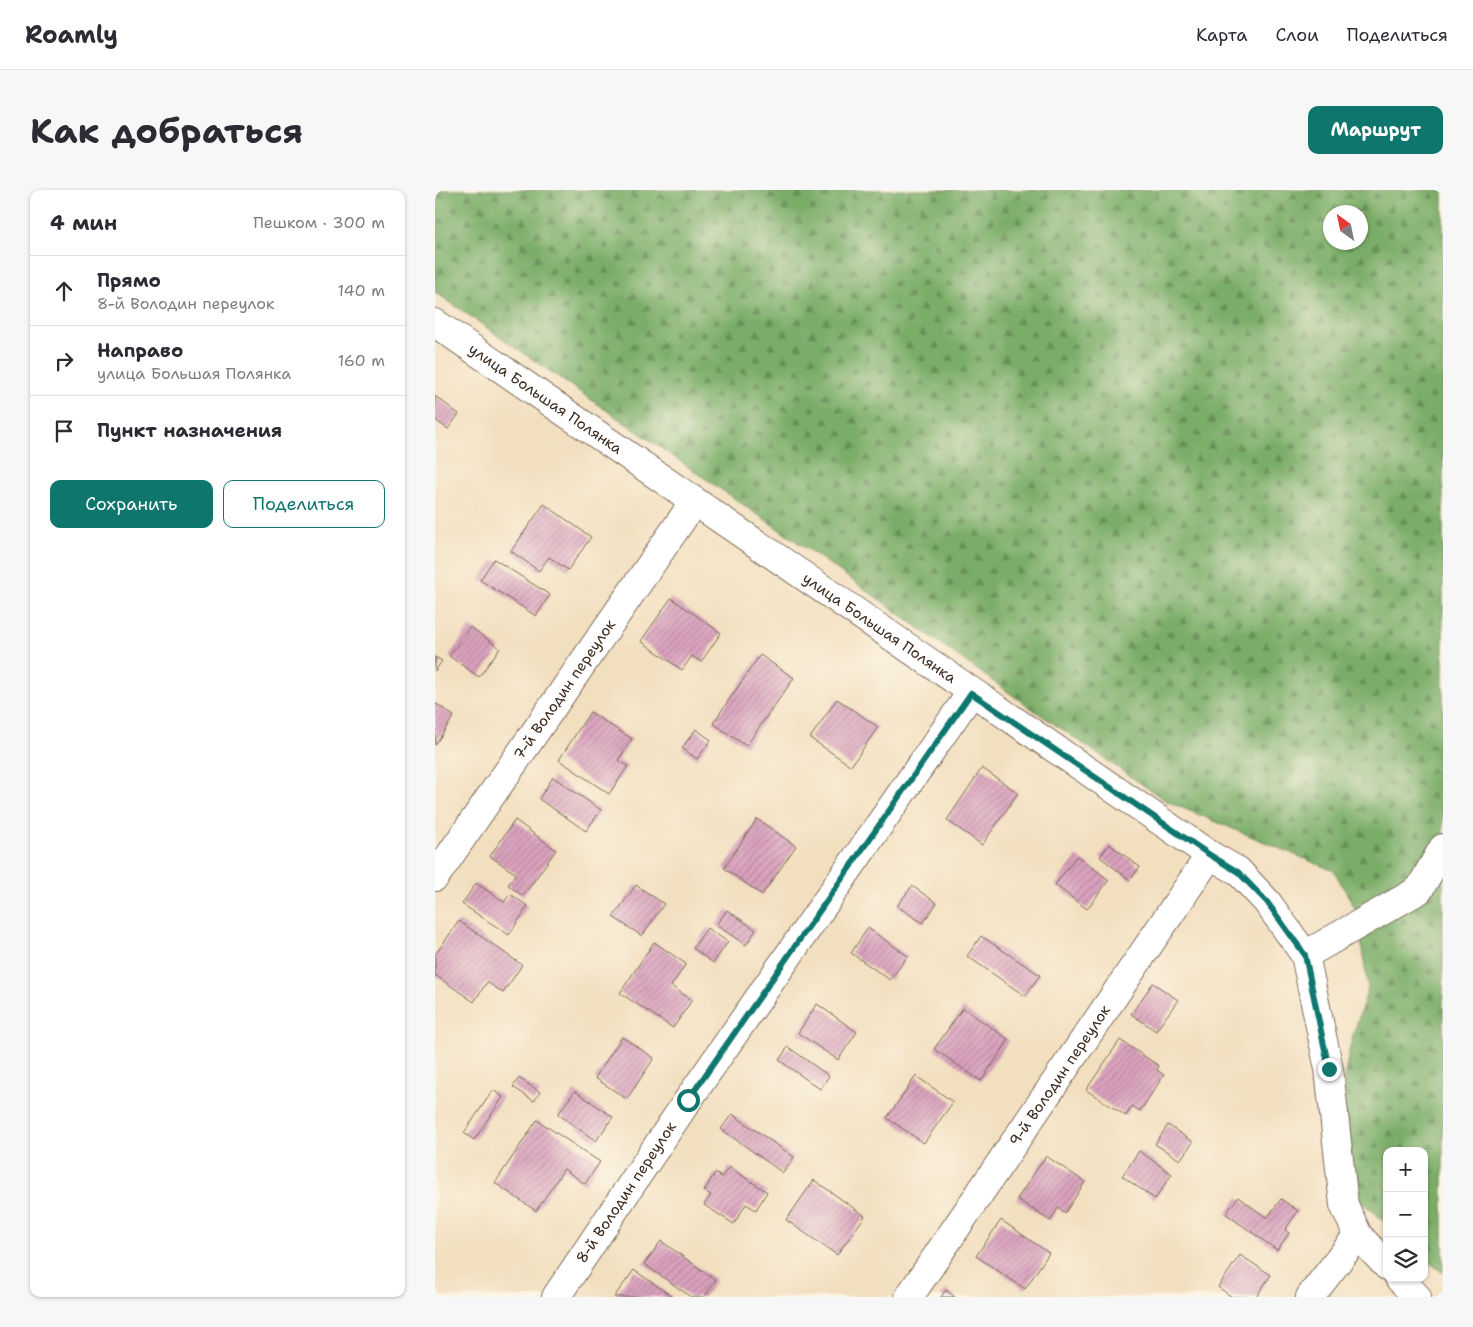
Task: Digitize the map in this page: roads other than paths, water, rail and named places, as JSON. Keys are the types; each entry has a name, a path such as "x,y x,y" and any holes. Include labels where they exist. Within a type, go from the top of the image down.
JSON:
{"street":[{"name":"улица Большая Полянка","path":"435,323 971,693 1238,872 1267,902 1305,955 1329,1069 1344,1205 1358,1235 1383,1262"},
{"name":"7-й Володин переулок","path":"435,877 694,502"},
{"name":"8-й Володин переулок","path":"557,1297 688,1100 971,693"},
{"path":"1305,955 1419,890 1443,848"},
{"name":"9-й Володин переулок","path":"909,1297 1210,855"},
{"path":"1310,1297 1358,1235"},
{"path":"1403,1282 1417,1297"}]}
